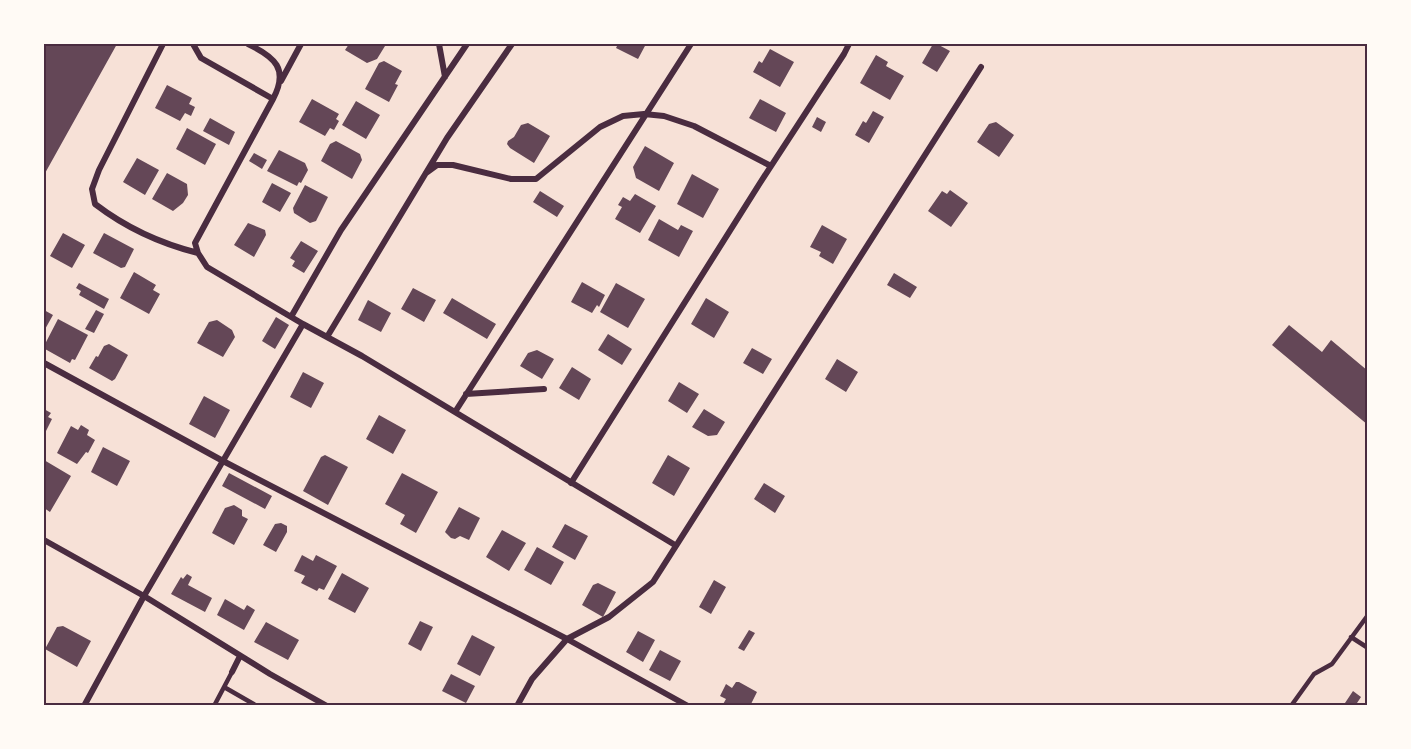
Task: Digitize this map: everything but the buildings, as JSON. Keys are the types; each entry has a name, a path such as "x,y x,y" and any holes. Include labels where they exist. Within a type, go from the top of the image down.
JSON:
{"street":[{"path":"163,44 92,189 95,204 114,218 173,247 198,254"},
{"path":"193,44 201,58 273,99"},
{"path":"249,44 274,60 279,69 281,81"},
{"path":"301,44 195,243 198,254 207,267 362,356 675,545"},
{"path":"439,44 445,77"},
{"path":"291,317 341,230 467,44"},
{"path":"327,337 426,173 512,44"},
{"path":"455,412 691,44"},
{"path":"571,483 849,44"},
{"path":"517,705 532,679 567,639 609,617 653,582 981,67"},
{"path":"426,173 437,165 453,165 511,179 536,178 600,127 623,116 644,114 664,116 694,126 771,166"},
{"path":"84,705 144,596 303,324"},
{"path":"44,363 223,461 567,639 688,705"},
{"path":"466,394 544,389"},
{"path":"44,540 144,596 240,656 327,705"},
{"path":"232,672 240,656"}],"lane":[{"path":"1291,705 1314,674 1332,664 1368,615"},
{"path":"1351,637 1368,648"},
{"path":"214,705 232,672"},
{"path":"224,687 257,705"}]}
